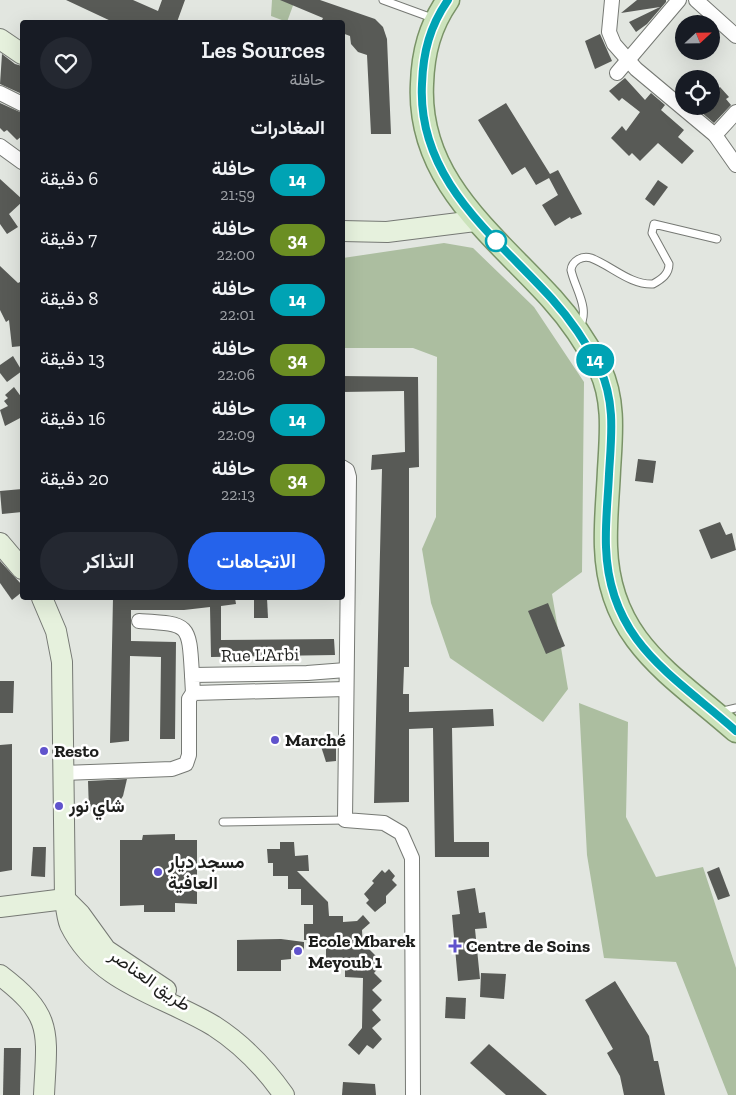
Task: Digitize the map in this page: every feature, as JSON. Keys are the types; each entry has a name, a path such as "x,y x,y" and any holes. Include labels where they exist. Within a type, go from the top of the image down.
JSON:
{"main road":[{"path":"448,0 436,19 427,41 422,68 421,96 426,127 448,185 475,221 553,299 578,330 601,371 612,411 606,548 613,589 625,624 643,649 678,682 726,710 736,731"},
{"path":"0,39 20,53"},
{"path":"345,231 387,232 475,221"},
{"path":"0,543 20,567"},
{"path":"43,600 56,631 62,662 65,899 70,924 89,955 122,981 206,1020 236,1042 253,1058 284,1095"},
{"path":"0,907 65,899"},
{"path":"0,975 30,1001 41,1016 47,1037 44,1095"}],"street":[{"path":"612,0 609,32 614,44 628,62 715,135 736,165"},
{"path":"617,73 679,0"},
{"path":"696,0 736,36"},
{"path":"0,92 20,103"},
{"path":"715,135 736,112"},
{"path":"0,146 20,161"},
{"path":"345,469 349,477 345,820 384,823 401,833 412,858 413,1095"},
{"path":"63,773 172,769 186,764 189,755 189,699 193,693 190,641 182,626 176,623 139,621"},
{"name":"Rue L'Arbi","path":"192,674 307,673 346,670"},
{"path":"193,693 346,689"}],"lane":[{"path":"383,0 436,19"},
{"path":"578,330 585,319 584,309 570,270 574,262 585,257 592,258 629,278 653,284 664,277 669,269 669,264 652,233 654,224 717,239"},
{"path":"223,822 345,820"}],"green space":[{"path":"272,0 295,0 288,20 271,16"},
{"path":"444,243 473,248 534,307 584,382 582,572 552,594 568,689 543,722 450,658 431,603 422,549 436,517 437,357 413,348 345,348 345,258"},
{"path":"579,703 628,722 626,817 656,877 703,867 736,968 736,1095 728,1095 676,962 604,958 587,855"}],"building":[{"path":"66,0 133,0 158,11 162,0 185,0 178,20 109,20"},
{"path":"280,0 320,0 375,19 383,27 387,39 391,134 371,134 367,55 358,52 351,44 350,36 345,34 345,20 322,20 323,18"},
{"path":"637,0 666,0 666,2 647,24 636,32 629,22 660,7 621,13"},
{"path":"600,34 612,61 595,69 585,41"},
{"path":"2,54 20,65 20,93 0,84"},
{"path":"625,78 645,100 651,93 665,105 661,110 684,130 678,137 694,151 682,164 658,143 640,161 632,153 629,156 611,138 622,126 626,131 640,112 622,98 619,101 609,91"},
{"path":"720,87 729,97 726,99 731,105 714,123 705,115 720,115"},
{"path":"0,103 20,112 20,138 17,140 7,130 4,132 0,128"},
{"path":"506,103 550,174 558,170 582,214 571,219 570,217 555,226 542,205 558,195 549,178 536,185 525,167 512,175 478,120"},
{"path":"0,179 20,197 20,204 9,214 18,227 7,234 0,224"},
{"path":"658,180 668,187 654,206 645,199"},
{"path":"0,266 18,283 20,282 20,346 12,347 9,320 6,322 0,310"},
{"path":"13,356 20,368 20,372 7,382 0,373 0,365"},
{"path":"345,376 418,377 419,467 409,468 409,667 404,667 403,694 409,694 409,712 493,709 494,726 452,728 454,842 489,842 489,857 435,857 433,728 409,729 409,802 374,803 382,469 371,470 372,455 405,452 404,391 345,392"},
{"path":"14,387 20,395 20,418 5,426 0,410 8,406 4,401 8,398 5,395"},
{"path":"638,459 656,461 653,483 635,481"},
{"path":"20,489 20,512 2,514 0,491"},
{"path":"720,522 726,535 732,533 736,550 711,559 699,530"},
{"path":"0,561 20,583 20,594 12,600 0,583"},
{"path":"113,600 235,600 236,604 221,606 221,640 334,639 335,655 211,657 210,607 184,610 131,610 131,641 176,642 175,739 160,739 161,657 130,656 129,741 110,743"},
{"path":"254,600 267,600 268,618 254,618"},
{"path":"548,603 565,646 546,654 528,611"},
{"path":"0,681 14,681 13,713 0,713"},
{"path":"332,738 336,748 336,761 326,762 320,743"},
{"path":"12,744 12,870 0,872 0,745"},
{"path":"127,779 123,796 117,805 100,812 89,811 88,781"},
{"name":"مسجد ديار العافية","path":"175,834 175,840 197,840 197,904 175,903 175,912 144,912 144,905 120,906 120,840 142,840 143,835"},
{"path":"280,842 294,842 295,856 308,855 309,871 297,871 328,902 329,916 343,916 343,922 357,921 363,915 370,923 362,930 363,949 369,949 383,963 374,973 382,981 372,990 382,1000 372,1010 381,1020 372,1028 382,1039 373,1049 367,1045 359,1055 348,1045 362,1028 363,978 345,977 345,959 326,959 326,940 304,940 304,924 313,924 313,905 301,905 301,889 288,889 288,876 273,876 273,863 268,863 267,849 280,849"},
{"path":"33,847 46,847 45,877 31,876"},
{"path":"719,867 730,896 718,900 707,872"},
{"path":"389,869 395,876 392,880 397,885 386,896 386,903 375,912 366,903 369,900 364,894 382,870 385,873"},
{"path":"475,888 479,913 485,912 487,928 475,929 480,979 458,981 452,915 460,914 457,891"},
{"path":"281,939 304,942 304,951 291,950 291,959 281,960 281,971 237,971 237,940"},
{"path":"481,973 506,974 504,999 480,997"},
{"path":"615,981 649,1036 654,1061 658,1061 665,1095 624,1095 620,1076 607,1053 613,1049 585,1000"},
{"path":"446,997 466,998 465,1019 445,1018"},
{"path":"489,1044 547,1095 506,1095 470,1063"},
{"path":"4,1048 21,1048 20,1095 3,1095"},
{"path":"343,1082 375,1084 376,1095 342,1095"}],"bus line":[{"name":"14","path":"448,0 436,19 427,41 422,68 421,96 426,127 437,159 448,185 475,221 553,299 578,330 601,371 612,411 606,548 613,589 625,624 643,649 678,682 736,731"}],"place":[{"name":"Marché","path":"275,740"},
{"name":"Resto","path":"44,751"},
{"name":"شاي نور","path":"59,806"},
{"name":"مسجد ديار العافية","path":"158,872"},
{"name":"Centre de Soins","path":"455,946"},
{"name":"Ecole Mbarek Meyoub 1","path":"298,951"}]}
